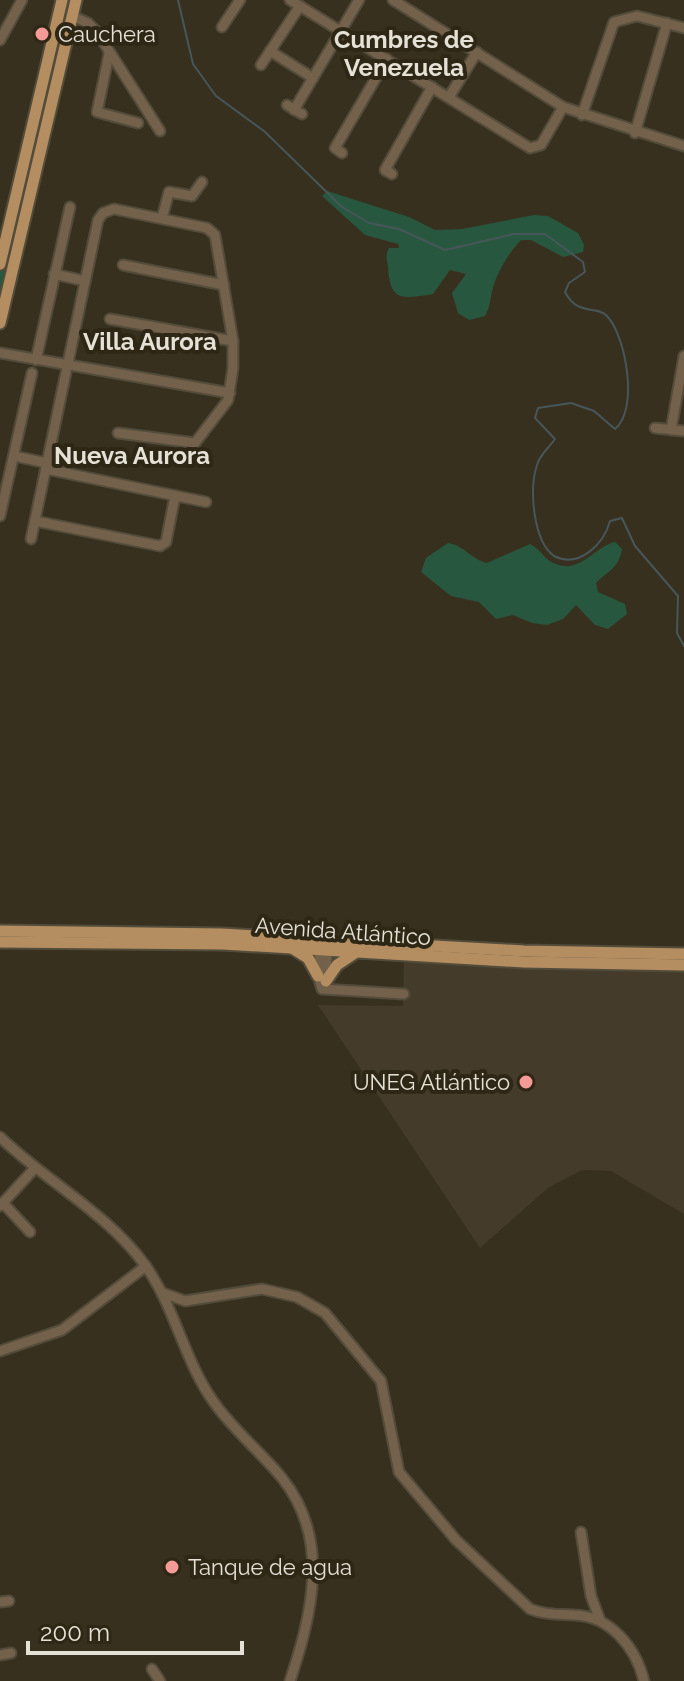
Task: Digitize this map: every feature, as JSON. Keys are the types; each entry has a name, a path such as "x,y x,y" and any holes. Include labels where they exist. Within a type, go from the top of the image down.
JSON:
{"main road":[{"path":"0,264 62,0"},
{"path":"0,323 76,0"},
{"name":"Avenida Atlántico","path":"0,931 222,934 324,944 684,954"},
{"name":"Avenida Atlántico","path":"0,942 292,947 324,944 355,953 684,965"},
{"path":"292,947 308,958 322,980 355,953"}],"street":[{"path":"0,40 22,0"},
{"path":"222,27 240,0"},
{"path":"290,0 530,148 541,145 563,107"},
{"path":"294,110 359,0"},
{"path":"393,0 563,107 635,133 684,146"},
{"path":"261,65 300,6"},
{"path":"72,16 92,26 160,131"},
{"path":"582,115 614,22 637,16 684,28"},
{"path":"635,133 667,23"},
{"path":"270,51 313,78"},
{"path":"449,97 477,52"},
{"path":"109,54 97,112 138,123"},
{"path":"342,153 335,148 387,59"},
{"path":"392,174 385,170 432,87"},
{"path":"162,218 169,192 192,196 202,182"},
{"path":"36,360 70,207"},
{"path":"31,539 85,281 103,213 114,209 211,230 218,239 233,341 230,393 225,406 195,443 118,433"},
{"path":"123,265 224,285"},
{"path":"54,274 85,281"},
{"path":"110,319 233,341"},
{"path":"0,353 230,393"},
{"path":"671,430 684,356"},
{"path":"0,516 32,373"},
{"path":"655,428 684,431"},
{"path":"14,456 206,502"},
{"path":"35,521 160,546 166,542 175,496"},
{"path":"324,944 322,989 404,994"},
{"path":"1,1140 101,1218 146,1266 163,1293 210,1398 282,1479 306,1524 313,1596 290,1681"},
{"path":"30,1232 1,1205 35,1168"},
{"path":"0,1351 62,1330 146,1266"},
{"path":"163,1293 185,1301 262,1289 297,1297 325,1313 381,1381 399,1472 456,1540 530,1609 544,1614 600,1620"},
{"path":"581,1532 591,1596 600,1620 628,1646 644,1681"},
{"path":"0,1655 11,1653"},
{"path":"152,1669 160,1681"}],"shaded area":[{"name":"UNEG Atlántico","path":"404,955 684,965 684,1214 611,1171 582,1170 549,1187 480,1248 318,1005 403,1006"}],"green space":[{"path":"62,0 76,0 0,323 0,264"},
{"path":"327,191 409,217 435,230 462,229 534,215 548,216 578,233 584,245 583,252 563,257 531,240 521,240 500,270 485,316 469,320 458,313 452,293 466,274 450,270 433,294 400,296 392,287 387,258 389,248 399,248 398,244 365,235 322,196"},
{"path":"615,542 622,549 618,561 596,583 598,592 625,604 627,614 608,629 595,625 576,605 563,619 547,625 513,615 496,619 479,602 451,596 421,572 426,558 448,543 487,563 530,544 552,562 565,566 580,563"}],"waterway":[{"path":"178,0 193,64 216,96 264,131 342,207 369,223 399,229 445,250 514,234 545,234 583,262 585,272 569,283 565,292 576,305 603,313 614,326 627,373 627,406 615,429 594,411 571,403 538,408 535,418 555,439 537,465 533,487 537,527 541,539 554,556 573,559 590,552 602,538 610,521 622,518 635,546 678,596 677,633 684,646"}],"place":[{"name":"Cauchera","path":"42,34"},
{"name":"UNEG Atlántico","path":"526,1082"},
{"name":"Tanque de agua","path":"172,1567"}],"district":[{"name":"Cumbres de Venezuela","path":"404,53"},
{"name":"Villa Aurora","path":"150,341"},
{"name":"Nueva Aurora","path":"132,455"}]}
